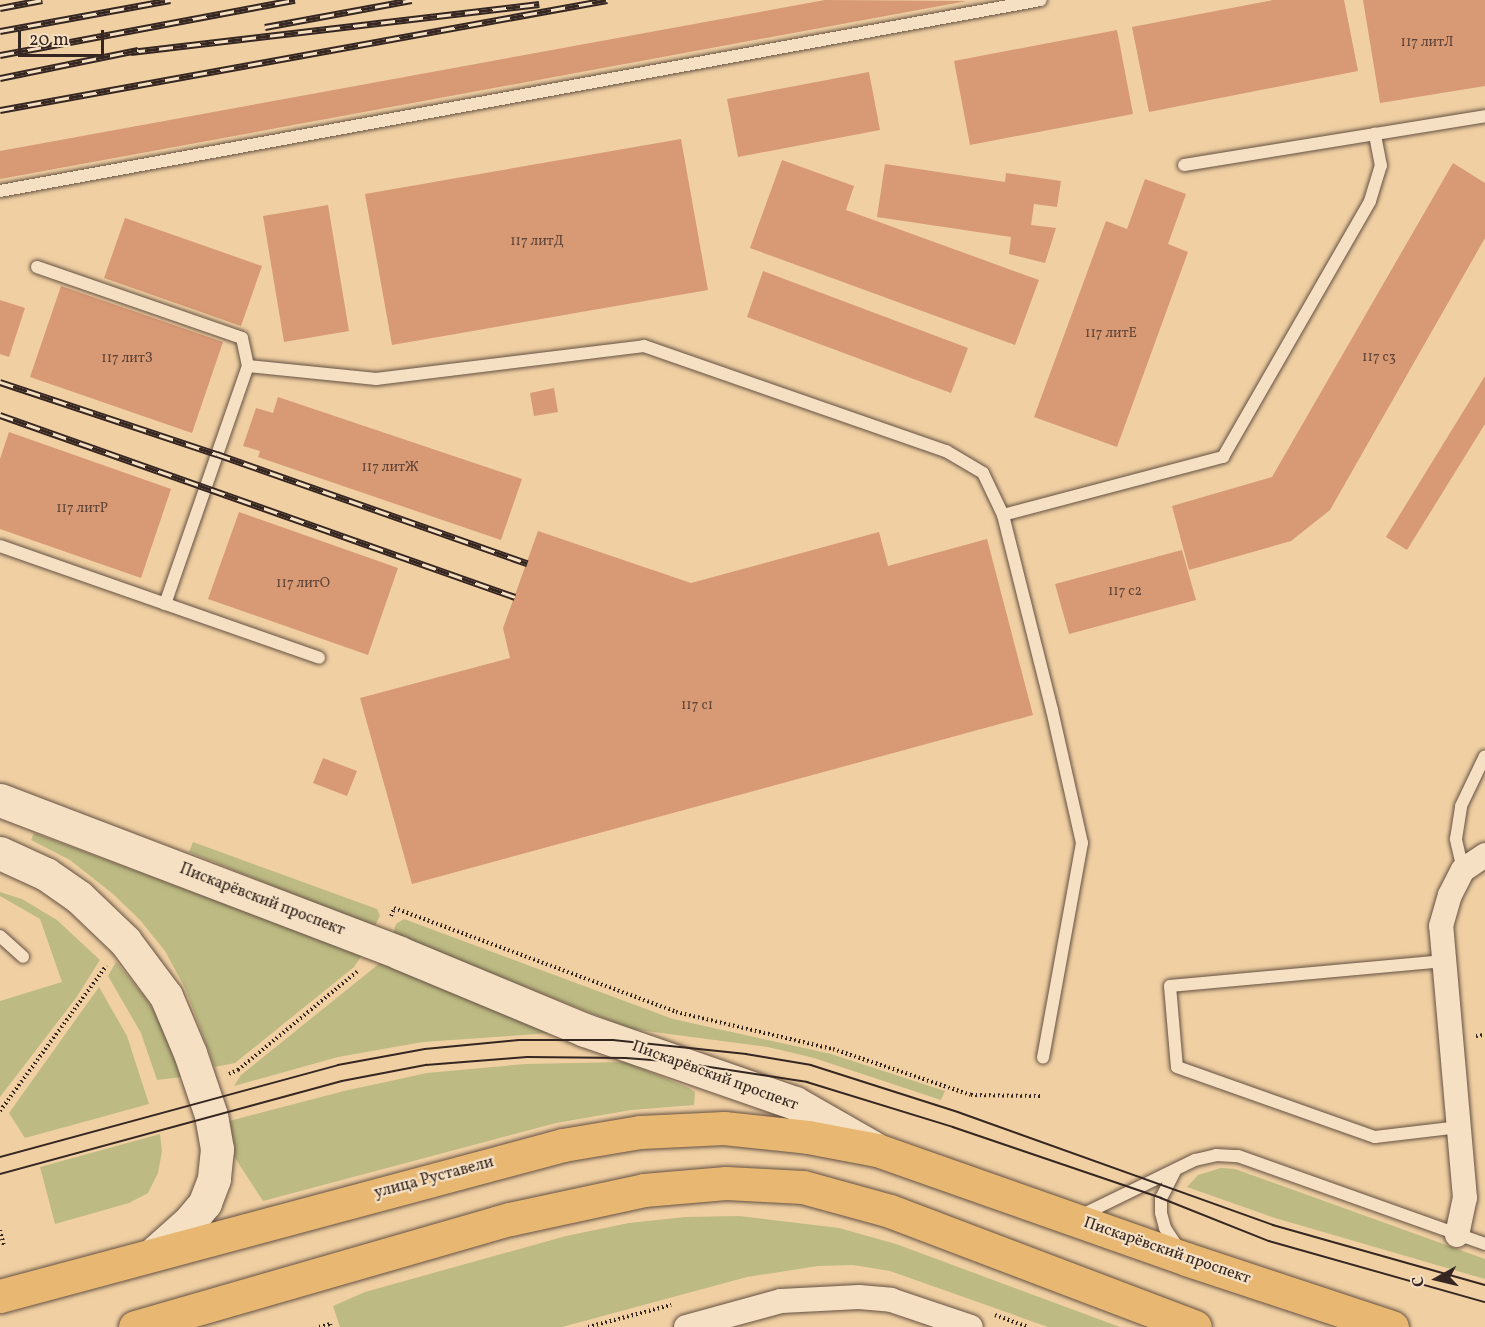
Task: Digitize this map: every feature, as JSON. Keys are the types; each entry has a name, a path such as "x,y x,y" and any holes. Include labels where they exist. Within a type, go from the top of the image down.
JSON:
{"main road":[{"name":"Пискарёвский проспект","path":"0,800 400,953 585,1030 795,1103 877,1150 1186,1259 1392,1327"},
{"path":"12,858 79,897 125,941 166,996 206,1100 217,1149 214,1179 204,1203 190,1221 152,1255"},
{"name":"улица Руставели","path":"0,1296 540,1150 640,1132 724,1128 808,1137 877,1150"},
{"path":"135,1327 510,1219 644,1190 726,1183 803,1187 890,1210 1195,1327"}],"street":[{"path":"1457,1235 1465,1198 1441,926 1450,895 1463,870 1485,855"},
{"path":"686,1327 781,1301 859,1297 891,1300 971,1327"}],"lane":[{"path":"0,191 1041,0"},
{"path":"1184,165 1485,116"},
{"path":"1003,515 1223,457 1370,201 1381,166 1375,134"},
{"path":"37,267 243,338 248,366 165,604"},
{"path":"248,366 376,379 644,346 946,451 983,473 1003,515 1052,710 1082,843 1043,1057"},
{"path":"0,546 319,658"},
{"path":"1463,870 1456,839 1461,806 1485,756"},
{"path":"0,936 23,957"},
{"path":"1444,961 1170,986 1177,1067 1374,1137 1459,1128"},
{"path":"1073,1220 1195,1160 1216,1155 1238,1156 1485,1244"},
{"path":"1175,1171 1161,1198 1161,1213 1165,1228 1186,1259"}],"path":[{"path":"390,917 394,908 676,1012 832,1049 972,1095 1042,1096"},
{"path":"0,1111 110,962"},
{"path":"228,1075 238,1070 363,967"},
{"path":"0,1230 4,1246"},
{"path":"319,1327 330,1324 331,1327"}],"shaded area":[{"path":"34,833 362,955 354,967 235,1063 215,1067 185,988 165,951 140,920 113,894 70,860 31,840"},
{"path":"193,842 377,909 380,916 374,927 189,852"},
{"path":"0,892 22,899 57,920 100,960 76,998 0,1097 0,1001 62,982 40,919 0,896"},
{"path":"404,919 673,1019 831,1054 945,1091 941,1100 814,1058 768,1047 631,1029 393,934 396,924"},
{"path":"116,962 145,997 162,1023 182,1077 157,1080 141,1033 108,976"},
{"path":"380,963 551,1033 423,1042 338,1057 234,1086 241,1075"},
{"path":"99,987 127,1036 149,1104 25,1138 9,1113"},
{"path":"625,1062 689,1088 695,1092 694,1105 631,1110 556,1123 263,1201 233,1155 229,1121 344,1091 427,1073 525,1064"},
{"path":"160,1134 162,1151 158,1173 148,1193 129,1203 55,1224 40,1167"},
{"path":"1221,1168 1235,1169 1485,1259 1485,1279 1275,1218 1187,1187 1198,1175"},
{"path":"739,1216 839,1228 896,1244 1120,1327 1048,1327 890,1271 853,1265 818,1266 747,1277 562,1327 340,1327 333,1306 365,1292 566,1236 629,1223 685,1217"}],"building":[{"path":"825,0 967,1 0,179 0,151"},
{"path":"1273,0 1344,0 1358,71 1149,112 1132,27"},
{"path":"1363,0 1485,0 1485,86 1380,103"},
{"path":"1117,30 1133,114 970,145 954,61"},
{"path":"869,72 880,130 738,157 727,99"},
{"path":"681,139 708,290 392,345 365,194"},
{"path":"782,160 854,186 846,210 1039,280 1015,345 750,248"},
{"path":"1453,163 1485,183 1485,238 1330,510 1291,541 1189,570 1172,506 1272,477"},
{"path":"885,164 1005,182 1006,173 1061,181 1057,207 1034,204 1031,225 1056,228 1045,263 1009,254 1011,237 877,217"},
{"path":"1145,179 1186,194 1168,244 1188,252 1117,447 1034,417 1106,221 1127,229"},
{"path":"328,205 349,331 284,342 263,216"},
{"path":"125,218 262,266 241,326 104,278"},
{"path":"763,271 968,348 951,393 747,317"},
{"path":"61,286 223,342 192,433 30,377"},
{"path":"0,300 25,308 9,357 0,354"},
{"path":"1485,376 1485,424 1407,550 1386,537"},
{"path":"554,388 558,412 534,416 530,393"},
{"path":"278,397 522,479 501,540 258,457 260,451 243,446 256,408 273,413"},
{"path":"9,432 171,489 141,578 0,529 0,459"},
{"path":"239,512 398,568 368,655 208,599"},
{"path":"538,531 691,583 879,532 888,566 987,539 1033,715 412,884 360,698 510,658 503,628"},
{"path":"1182,550 1196,600 1069,634 1055,584"},
{"path":"323,758 357,771 347,796 313,783"}],"tram line":[{"path":"0,1157 338,1065 425,1049 519,1040 613,1040 746,1054 811,1065 958,1112 1273,1225 1485,1285"},
{"path":"0,1174 342,1081 426,1065 527,1057 626,1058 677,1062 807,1082 953,1127 1161,1198 1269,1241 1485,1302"}],"railway":[{"path":"0,8 42,0"},
{"path":"0,31 170,0"},
{"path":"0,55 295,0"},
{"path":"265,27 412,0"},
{"path":"0,110 607,0"},
{"path":"131,52 539,4"},
{"path":"0,78 138,50"},
{"path":"0,382 217,454 527,563"},
{"path":"0,415 515,597"}]}
